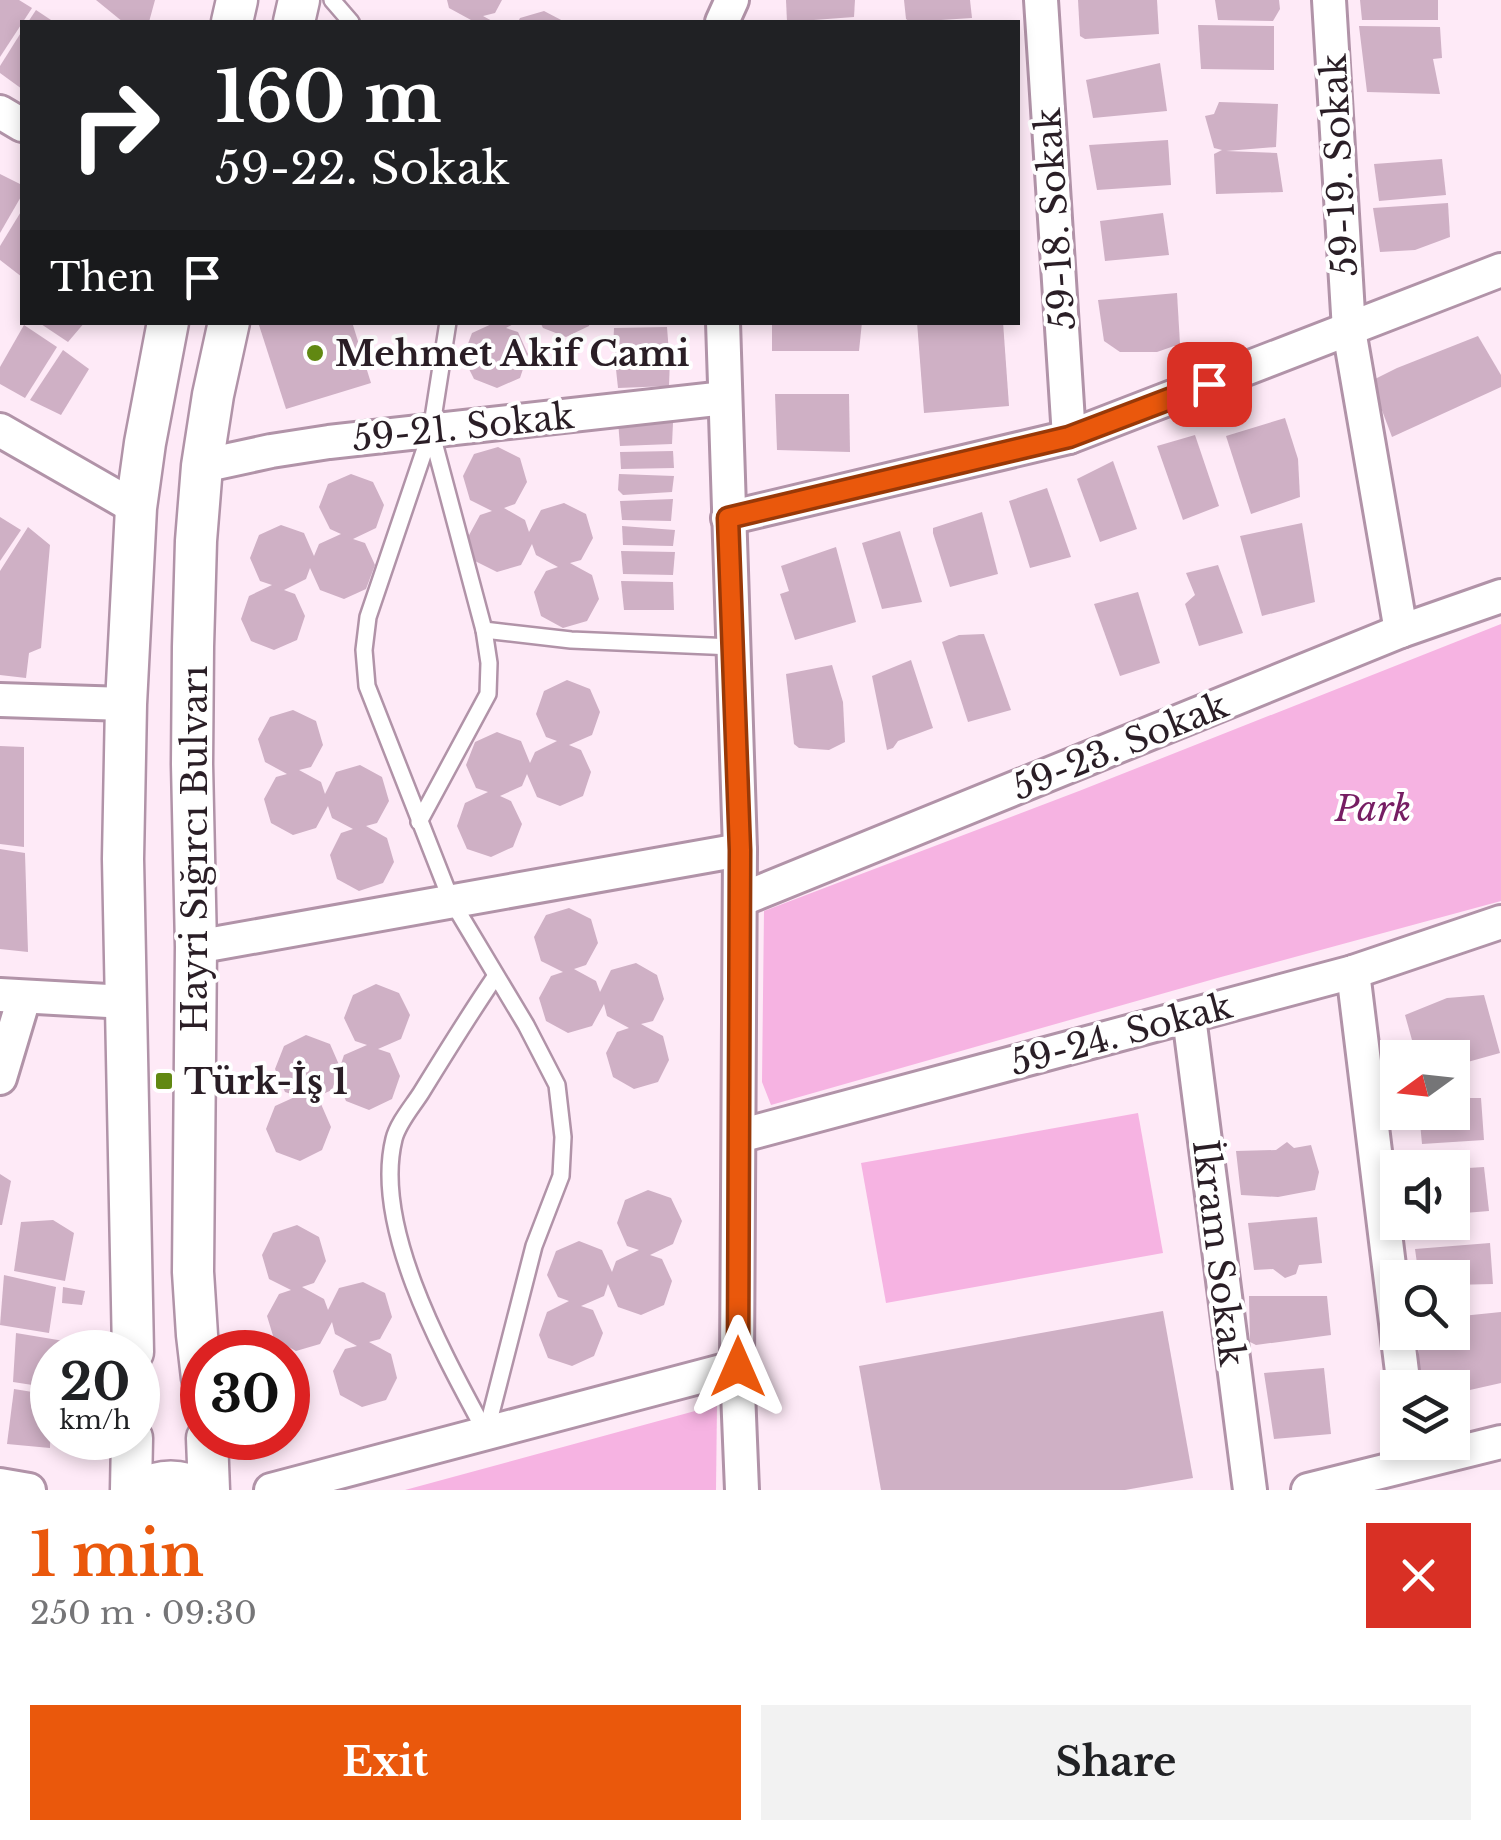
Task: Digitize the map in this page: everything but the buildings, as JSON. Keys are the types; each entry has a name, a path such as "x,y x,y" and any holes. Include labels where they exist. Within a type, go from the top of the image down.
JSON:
{"street":[{"name":"59-18. Sokak","path":"1041,0 1069,437"},
{"name":"59-19. Sokak","path":"1330,0 1349,330 1401,632"},
{"path":"728,518 1069,437 1501,270"},
{"name":"Hayri Sığırcı Bulvarı","path":"133,1330 123,859 126,704 136,508 167,325"},
{"name":"Hayri Sığırcı Bulvarı","path":"197,1330 193,1272 196,947 192,764 196,542 202,466 228,325"},
{"path":"723,325 740,850 738,1367 742,1490"},
{"name":"59-21. Sokak","path":"202,466 271,452 432,431 725,398"},
{"path":"0,430 136,508"},
{"name":"59-23. Sokak","path":"740,900 1401,632 1501,596"},
{"path":"0,700 126,704"},
{"path":"196,947 740,850"},
{"name":"59-24. Sokak","path":"739,1136 1353,972 1501,922"},
{"path":"1353,972 1402,1370"},
{"path":"0,1078 12,996 126,1002"},
{"name":"İkram Sokak","path":"1189,1017 1250,1490"},
{"path":"271,1490 738,1367"},
{"path":"1470,1446 1501,1442"},
{"path":"131,1490 132,1460"},
{"path":"141,1490 170,1481 205,1490 206,1460"},
{"path":"1308,1490 1392,1460"},
{"path":"0,1485 29,1490"}],"lane":[{"path":"332,0 348,20"},
{"path":"448,325 432,431 368,617 364,650 367,686 451,900 557,1085 563,1138 561,1176 534,1246 486,1433"},
{"path":"419,822 488,694 484,630 432,431"},
{"path":"484,630 571,640 732,648"},
{"path":"486,1433 441,1350 396,1235 389,1171 394,1135 496,977"}],"green space":[{"name":"Park","path":"1501,624 1501,901 771,1105 762,1082 764,911"},
{"path":"1138,1113 1163,1253 886,1303 861,1163"},
{"path":"717,1405 716,1490 405,1490"}],"place":[{"name":"Mehmet Akif Cami","path":"315,353"},
{"name":"Türk-İş 1","path":"164,1081"}],"route":[{"path":"738,1367 740,850 728,518 1069,437 1209,384"}]}
